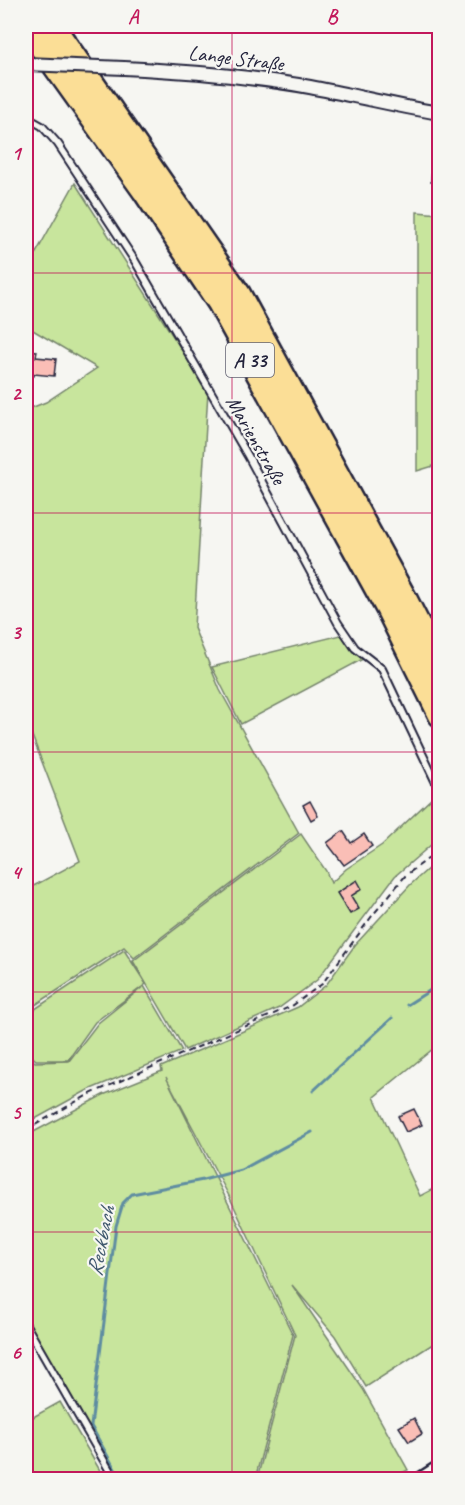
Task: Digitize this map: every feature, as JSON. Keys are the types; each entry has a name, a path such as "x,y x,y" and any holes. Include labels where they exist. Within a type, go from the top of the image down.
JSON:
{"highway":[{"name":"A 33","path":"26,26 144,191 219,303 388,610 440,715"},
{"name":"A 33","path":"53,26 239,294 406,600 440,667"}],"street":[{"name":"Lange Straße","path":"26,64 169,70 259,79 311,87 440,114"},
{"path":"424,1479 440,1469"}],"lane":[{"name":"Marienstraße","path":"26,117 42,126 57,144 135,261 248,456 339,623 355,648 382,669 440,791"},
{"path":"26,1325 115,1479"}],"path":[{"path":"26,1130 88,1095 292,1006 322,984 372,916 406,875 440,850"}],"green space":[{"path":"75,183 208,391 194,628 220,690 299,833 134,958 124,947 26,1011 26,890 80,861 26,720 26,410 46,402 97,368 26,326 26,271"},
{"path":"417,212 439,214 440,464 417,471"},
{"path":"349,633 363,659 241,724 212,667"},
{"path":"432,798 439,823 439,838 395,876 317,980 279,1008 185,1050 133,961 301,834 326,871 331,883 346,869 382,845"},
{"path":"439,859 439,1044 374,1097 420,1196 439,1186 439,1340 366,1387 335,1336 292,1285 363,1389 408,1470 389,1479 257,1479 295,1335 229,1196 166,1077 293,1335 255,1479 121,1479 69,1396 26,1317 26,1136 103,1095 162,1071 161,1067 298,1007 326,985 355,945 410,885"},
{"path":"124,950 146,984 95,1022 68,1060 36,1060 26,1051 26,1015"},
{"path":"144,986 182,1051 86,1091 26,1124 26,1054 35,1062 69,1061 98,1023"},
{"path":"60,1402 105,1479 26,1479 26,1421"}],"building":[{"path":"433,155 440,155 440,183 431,182"},
{"path":"26,350 37,351 36,357 56,359 54,376 26,375"},
{"path":"310,801 318,816 311,820 303,805"},
{"path":"343,831 351,843 364,834 372,846 344,865 327,843"},
{"path":"357,880 362,889 351,896 359,909 350,914 337,893"},
{"path":"414,1109 422,1125 406,1132 398,1116"},
{"path":"414,1418 422,1434 409,1442 399,1427"}],"waterway":[{"name":"Reckbach","path":"407,1005 440,984"},
{"name":"Reckbach","path":"313,1091 392,1018"},
{"name":"Reckbach","path":"121,1480 91,1426 116,1226 123,1203 132,1194 241,1170 312,1132"}]}
